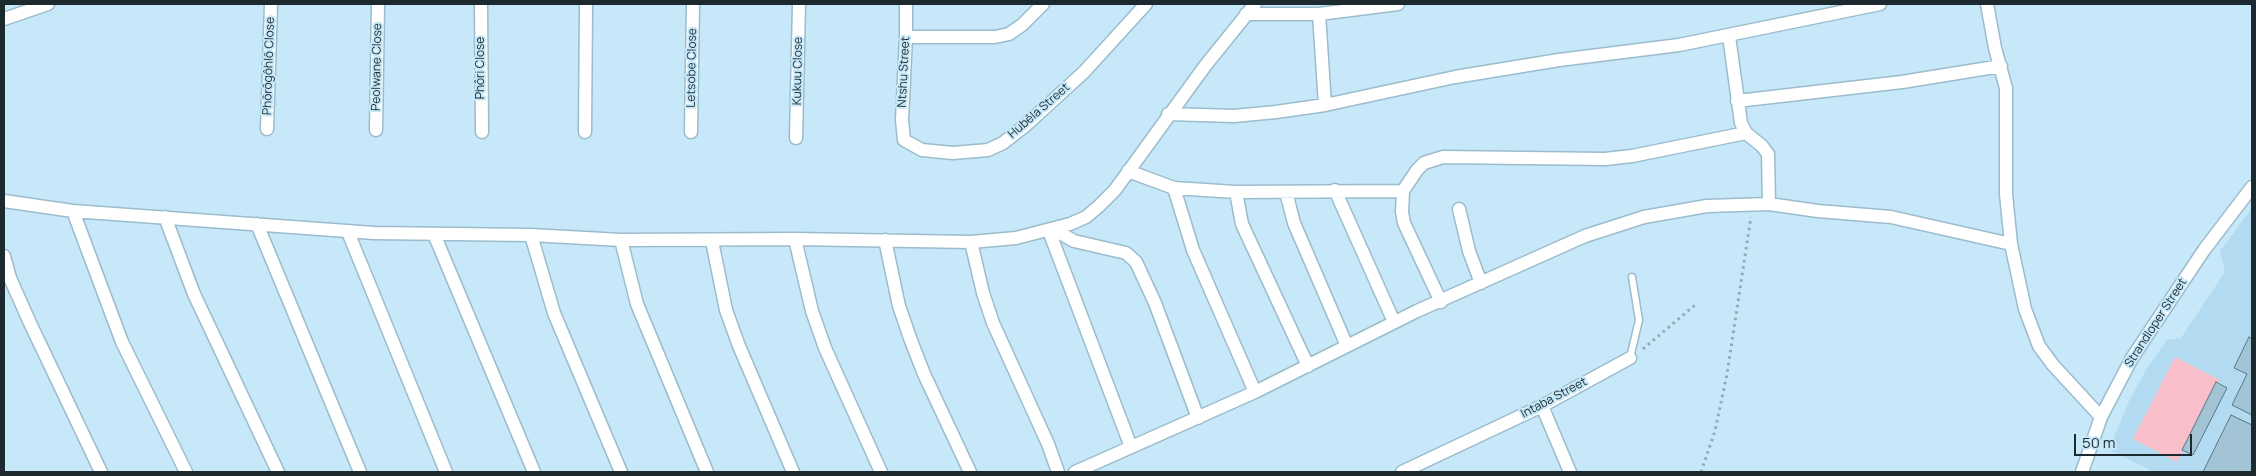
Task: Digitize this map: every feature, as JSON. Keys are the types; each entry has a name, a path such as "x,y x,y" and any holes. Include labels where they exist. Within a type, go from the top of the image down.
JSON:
{"street":[{"path":"5,17 48,4"},
{"name":"Phôrôgôhlô Close","path":"267,129 271,4"},
{"name":"Peolwane Close","path":"376,130 378,4"},
{"name":"Phôri Close","path":"481,4 482,132"},
{"path":"585,132 586,4"},
{"name":"Letsobe Close","path":"691,132 693,4"},
{"name":"Kukuu Close","path":"796,138 799,4"},
{"name":"Ntshu Street","path":"904,140 902,120 906,4"},
{"path":"906,37 995,37 1008,34 1022,25 1043,4"},
{"name":"Hubêla Street","path":"904,140 922,150 953,153 988,150 1003,143 1045,109 1084,72 1146,4"},
{"path":"4,201 73,211 165,216 348,232 531,235 621,240 712,241 885,240 971,242 1016,238 1051,230 1086,217 1115,190 1168,114 1255,4"},
{"path":"1246,14 1320,14 1343,8 1398,4"},
{"path":"1168,114 1234,116 1325,105 1455,76 1559,60 1646,50 1729,36 1880,4"},
{"path":"1987,4 2006,88 2006,194 2011,244 2025,309 2039,346 2053,365 2101,417"},
{"path":"1320,14 1325,105"},
{"path":"1729,36 1741,123 1746,133 1762,146 1768,154 1769,204"},
{"path":"1737,101 1902,82 2001,66"},
{"path":"1441,302 1404,223 1402,212 1403,191 1424,163 1438,158 1605,159 1632,156 1746,133"},
{"path":"1128,171 1174,188 1236,192 1403,191"},
{"name":"Strandloper Street","path":"2082,472 2101,417 2132,358 2204,250 2252,187"},
{"path":"1174,188 1193,250 1255,392"},
{"path":"1335,190 1394,322"},
{"path":"1236,192 1242,224 1308,366"},
{"path":"1286,192 1288,206 1301,242 1346,346"},
{"path":"1075,472 1255,392 1394,322 1585,236 1626,222 1674,210 1707,206 1769,204 1818,211 1891,217 2011,244"},
{"path":"1459,209 1481,283"},
{"path":"73,211 122,342 186,472"},
{"path":"165,216 194,294 278,472"},
{"path":"257,224 360,472"},
{"path":"1051,230 1074,241 1126,253 1136,262 1155,303 1198,418"},
{"path":"1051,230 1131,447"},
{"path":"348,232 446,472"},
{"path":"434,234 534,472"},
{"path":"531,235 554,313 621,472"},
{"path":"621,240 637,304 707,472"},
{"path":"795,240 812,311 825,348 881,472"},
{"path":"885,240 899,306 910,338 924,374 970,472"},
{"path":"712,241 726,310 793,472"},
{"path":"971,242 983,294 993,323 1048,444 1058,472"},
{"path":"4,256 10,278 30,324 101,472"},
{"name":"Intaba Street","path":"1402,472 1421,468 1630,358"},
{"path":"1542,406 1570,472"}],"lane":[{"path":"1630,358 1639,320 1632,277"}],"path":[{"path":"1701,472 1715,431 1727,374 1753,204"},
{"path":"1630,358 1695,305"}],"shaded area":[{"path":"2252,208 2252,472 2154,472 2109,450 2129,401 2147,368 2167,340 2181,338 2225,272 2220,251"},
{"path":"2175,357 2220,380 2177,462 2133,439"}],"building":[{"path":"2249,337 2252,339 2252,415 2232,405 2247,374 2234,368"},
{"path":"2216,382 2227,388 2193,455 2182,450"},
{"path":"2231,415 2252,425 2252,472 2203,472"}]}
